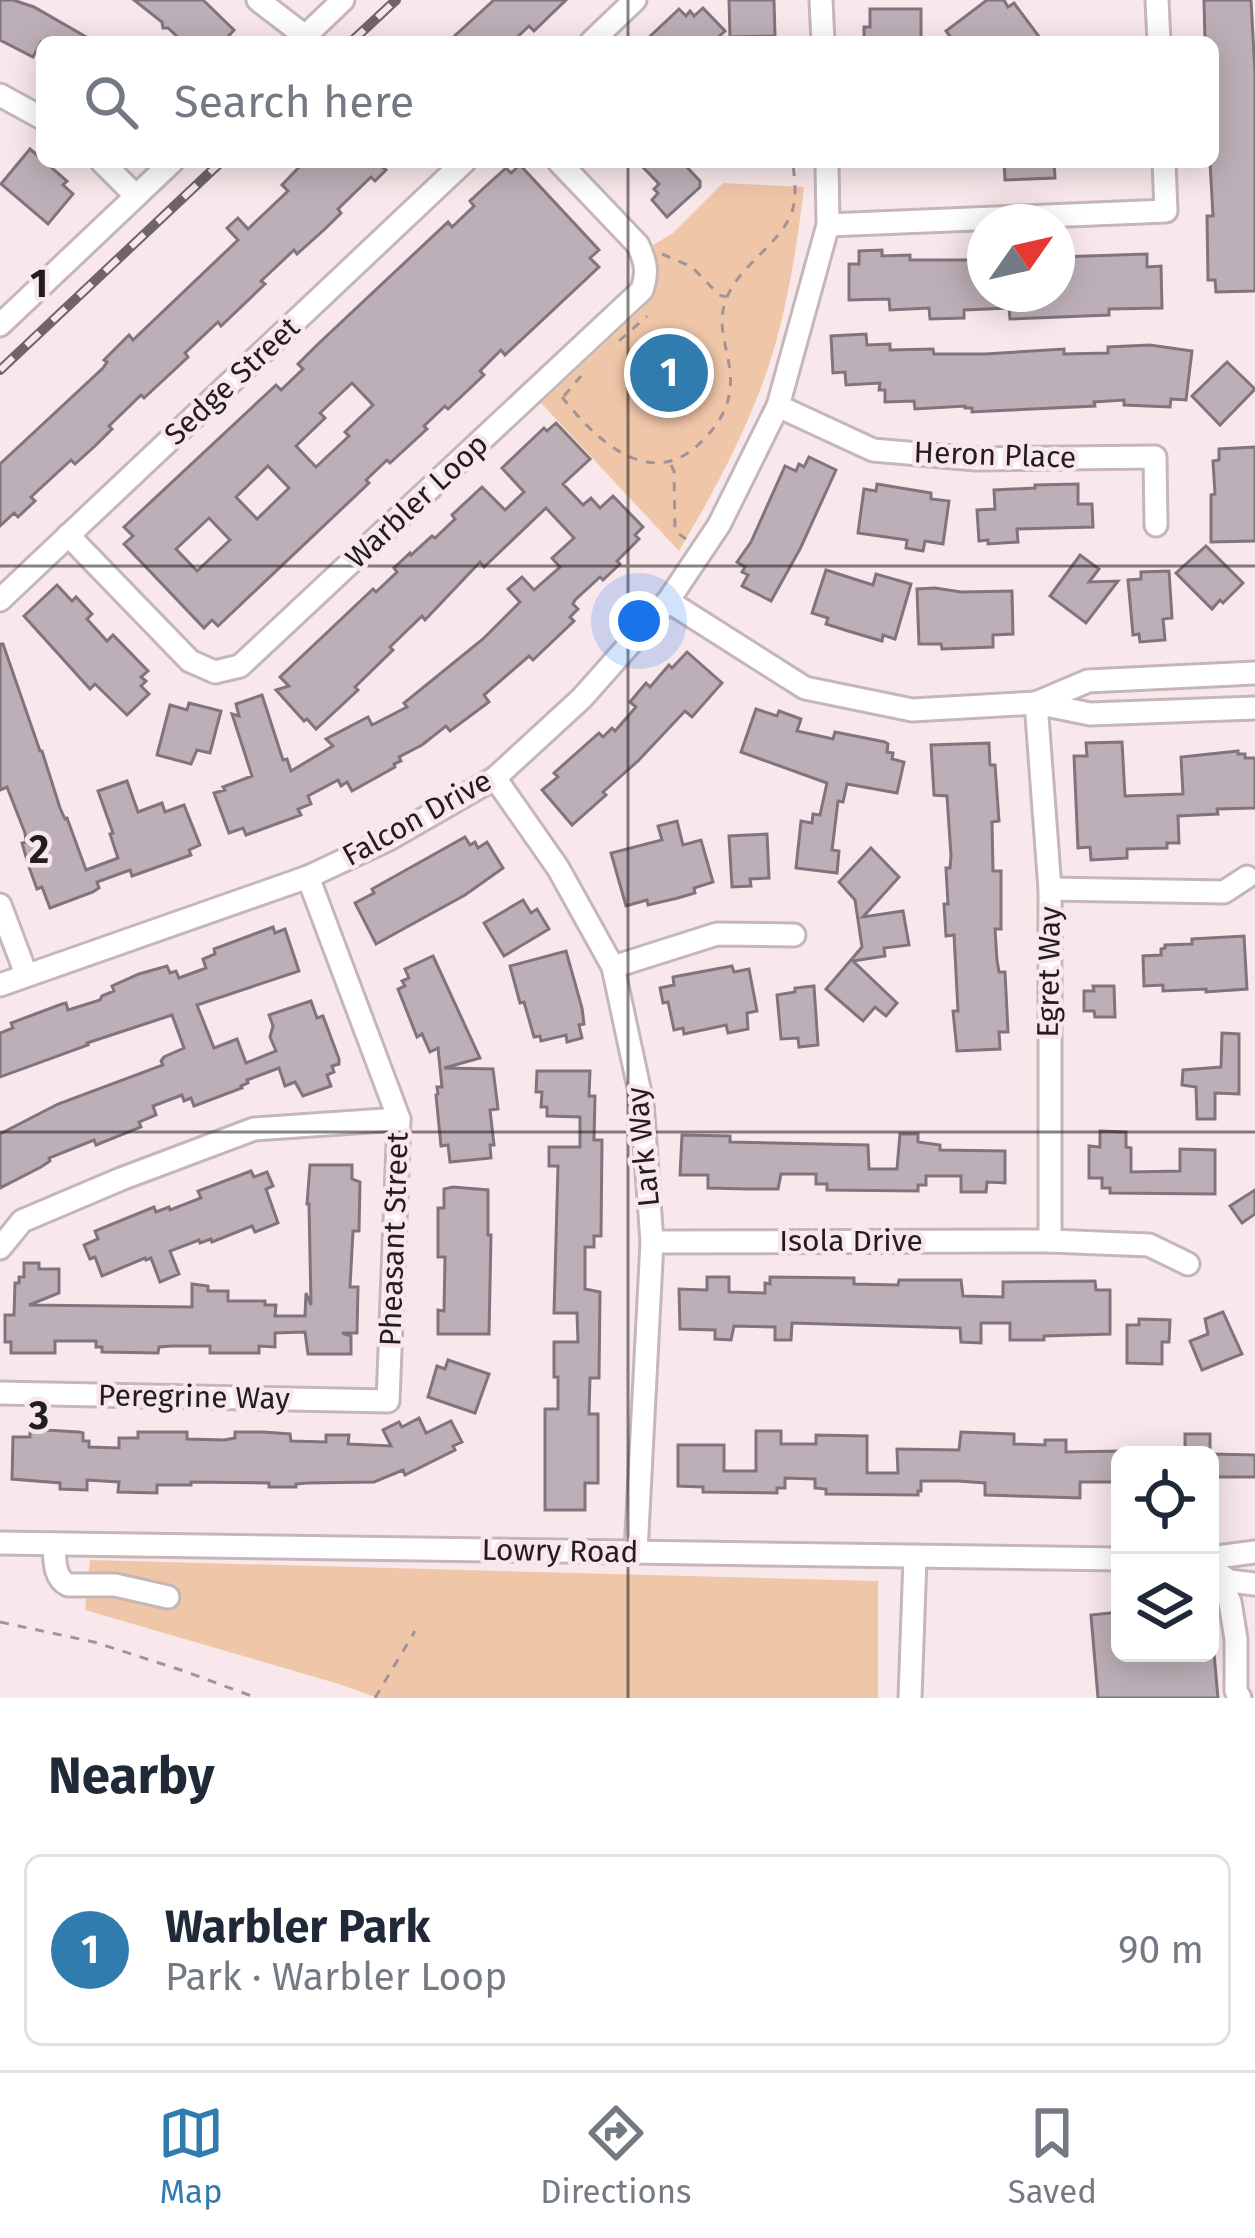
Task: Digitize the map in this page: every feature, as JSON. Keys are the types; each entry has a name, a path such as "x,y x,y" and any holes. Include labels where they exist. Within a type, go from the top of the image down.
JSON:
{"street":[{"path":"258,0 299,36"},
{"path":"305,36 343,0"},
{"path":"597,36 635,0"},
{"path":"821,0 823,36"},
{"path":"1157,0 1159,36"},
{"path":"0,95 36,115"},
{"path":"108,168 136,196"},
{"path":"0,326 166,168"},
{"name":"Sedge Street","path":"0,600 458,168"},
{"name":"Warbler Loop","path":"68,535 190,661 215,672 240,666 642,290 646,262 638,245 565,168"},
{"name":"Falcon Drive","path":"0,985 308,877 389,839 495,778 582,698 668,601 701,552 778,406 828,225 826,168"},
{"path":"828,225 1166,212 1164,168"},
{"name":"Heron Place","path":"778,406 873,450 976,459 1155,457 1156,525"},
{"path":"668,601 805,688 912,710 1036,704 1090,714 1255,708"},
{"path":"1036,704 1088,680 1255,673"},
{"name":"Egret Way","path":"1036,704 1050,889 1050,1241"},
{"name":"Lark Way","path":"495,778 558,868 613,967 642,1102 652,1241 636,1552"},
{"name":"Pheasant Street","path":"308,877 399,1119 388,1402"},
{"path":"1050,889 1224,892 1247,877"},
{"path":"0,905 26,974"},
{"path":"613,967 717,934 794,935"},
{"path":"0,1248 22,1221 254,1130 399,1119"},
{"name":"Isola Drive","path":"652,1241 1149,1245 1188,1264"},
{"name":"Peregrine Way","path":"0,1394 388,1402"},
{"name":"Lowry Road","path":"0,1543 1111,1559"},
{"path":"54,1544 56,1570 68,1585 115,1585 168,1598"},
{"path":"1219,1561 1255,1552"},
{"path":"910,1698 915,1558"},
{"path":"1219,1570 1230,1581 1255,1585"},
{"path":"1219,1578 1230,1602 1240,1698"}],"path":[{"path":"562,397 605,443 647,462 681,460 708,436 724,412 731,382 722,331 727,297 750,262 790,219 795,202 793,168"},
{"path":"661,254 692,267 719,295 727,297"},
{"path":"670,463 676,531 701,552"},
{"path":"0,1622 94,1642 257,1698"},
{"path":"375,1698 415,1631"}],"shaded area":[{"path":"723,183 804,187 789,284 767,370 734,450 679,551 541,403 644,307 658,277 653,245 672,234"},
{"path":"90,1560 878,1581 878,1698 378,1698 85,1610"}],"building":[{"path":"0,0 34,7 85,36 36,36 33,57 0,40"},
{"path":"134,0 203,0 234,30 228,36 177,36 163,28 162,22"},
{"path":"494,0 566,0 534,31 529,26 518,36 455,36"},
{"path":"729,0 774,0 775,36 730,36"},
{"path":"987,0 1004,0 1008,7 1014,3 1039,36 950,36 946,31"},
{"path":"1204,0 1251,0 1255,291 1216,292 1215,280 1208,280 1207,216 1213,216 1210,168 1219,168 1219,36 1205,36"},
{"path":"703,8 725,31 720,36 650,36 679,9 694,16"},
{"path":"870,9 921,9 921,36 864,36 864,27 870,27"},
{"path":"30,149 36,154 36,168 52,168 73,194 48,224 1,184"},
{"path":"298,168 386,170 375,181 371,177 326,228 297,254 294,250 221,326 218,322 185,353 188,357 144,398 141,395 95,446 75,464 71,460 31,497 35,501 18,517 14,513 0,526 0,464 103,368 104,360 129,335 133,340 238,240 227,228 238,218 248,229 288,191 282,185"},
{"path":"506,168 511,173 523,168 599,250 590,258 599,267 505,355 501,350 480,371 484,375 448,409 445,406 390,463 387,460 366,480 369,483 218,626 212,620 204,628 124,544 133,536 124,527 276,385 281,390 303,369 298,364 317,345 448,222 452,227 474,206 470,201","holes":["352,383 373,405 316,467 296,446 325,418 320,413","268,466 289,488 257,519 236,497","209,518 230,540 197,571 176,549"]},
{"path":"644,168 688,168 700,187 667,217 652,200 659,184"},
{"path":"1004,168 1054,168 1055,178 1005,180"},
{"path":"882,250 882,256 910,255 910,260 967,260 964,318 930,319 929,308 890,310 889,299 849,300 849,264 859,264 859,251"},
{"path":"1147,254 1147,267 1161,266 1162,308 1010,319 1009,312 1075,312 1075,256"},
{"path":"866,334 867,345 933,349 934,354 1064,349 1064,354 1108,353 1108,347 1150,345 1192,351 1186,400 1171,399 1170,407 1124,405 1124,400 1094,402 1095,406 972,412 965,406 915,409 914,401 885,402 880,383 846,385 845,372 833,373 831,336"},
{"path":"1227,362 1255,389 1220,425 1192,396"},
{"path":"556,423 590,459 563,484 583,505 591,498 600,508 613,496 643,527 635,535 639,539 617,561 620,564 575,600 578,609 570,617 574,621 533,660 529,656 484,695 489,702 450,731 446,726 399,757 395,767 352,791 347,782 341,786 338,780 308,796 311,804 298,809 301,815 246,835 243,828 229,833 214,793 252,776 232,714 239,716 236,704 262,695 291,771 333,746 326,739 368,717 372,725 407,707 404,703 483,639 520,602 508,589 522,577 534,590 560,567 552,558 574,538 546,508 484,567 480,562 425,620 422,616 355,687 358,690 316,729 276,690 289,686 280,677 397,572 394,568 410,553 435,538 482,487 505,510 524,492 502,468 544,428 547,431"},
{"path":"1255,447 1255,541 1211,542 1213,461 1219,460 1219,449"},
{"path":"809,457 836,470 771,601 742,586 748,575 737,562 785,466 796,471"},
{"path":"877,484 931,493 931,499 949,501 943,544 925,541 923,551 906,548 907,540 858,533 864,489 876,491"},
{"path":"1078,484 1078,504 1092,504 1093,527 1017,529 1018,542 979,541 977,510 995,509 994,490"},
{"path":"1206,546 1243,583 1212,609 1176,573"},
{"path":"1080,555 1099,569 1089,582 1118,581 1086,623 1050,596"},
{"path":"826,570 873,585 876,574 911,584 895,639 883,635 882,641 848,631 812,613"},
{"path":"1169,571 1172,618 1163,619 1165,640 1140,642 1139,634 1133,635 1128,580 1141,579 1141,572"},
{"path":"57,585 92,614 87,619 107,641 113,635 148,671 141,677 146,681 141,686 149,694 127,715 95,684 90,689 24,616"},
{"path":"917,589 1012,591 1013,634 993,635 993,647 942,649 941,644 919,644"},
{"path":"0,644 86,870 118,858 98,791 127,781 138,812 162,803 165,812 184,805 200,845 189,850 191,855 132,876 130,870 97,882 99,888 93,892 50,908 29,867 22,843 25,833 7,787 0,790"},
{"path":"687,652 722,683 692,717 685,711 572,825 542,790 599,733 603,737 612,728 615,731 636,707 630,702 646,683 650,687"},
{"path":"189,703 221,711 210,753 197,750 191,764 157,755 170,705 187,710"},
{"path":"756,709 801,719 797,731 833,739 835,732 885,742 892,759 904,762 897,793 847,784 843,802 838,801 832,850 839,851 837,873 796,868 801,821 812,823 813,814 820,815 827,783 741,752"},
{"path":"1122,742 1125,796 1183,794 1181,757 1238,751 1245,758 1255,758 1255,808 1178,816 1179,843 1127,849 1127,858 1091,860 1090,847 1078,848 1074,756 1087,756 1086,743"},
{"path":"989,743 999,821 992,822 993,871 1001,871 997,960 999,972 1005,972 1008,1032 999,1032 1000,1049 957,1051 954,935 946,936 944,904 948,904 946,868 950,868 951,856 947,796 934,795 931,745"},
{"path":"677,821 683,845 701,840 713,882 678,898 626,906 611,853 662,840 658,826"},
{"path":"767,834 769,878 732,887 729,836"},
{"path":"465,837 478,848 487,842 503,868 465,895 376,944 355,903"},
{"path":"871,848 899,877 863,917 903,911 909,945 884,948 885,956 853,961 897,1003 886,1016 875,1007 863,1021 826,989 862,947 855,900 839,882"},
{"path":"523,900 531,913 537,909 549,929 504,956 484,923"},
{"path":"273,927 275,933 285,929 299,971 197,1005 214,1048 237,1039 246,1063 276,1051 269,1015 311,1001 317,1018 323,1016 339,1059 332,1066 334,1072 327,1075 331,1086 303,1096 295,1082 285,1086 279,1068 194,1106 191,1098 184,1101 182,1095 153,1106 156,1115 139,1122 141,1127 49,1158 0,1188 0,1134 58,1104 163,1065 164,1057 184,1048 172,1015 0,1077 0,1033 13,1028 11,1023 62,1004 68,1010 100,1000 114,991 112,986 139,974 167,966 179,978 206,968 203,959 215,954 214,949"},
{"path":"1244,936 1247,989 1163,991 1163,985 1144,986 1143,956 1161,955 1165,945"},
{"path":"566,951 582,1008 582,1038 567,1042 566,1035 541,1041 540,1036 534,1037 510,966"},
{"path":"433,956 480,1058 444,1068 493,1069 498,1109 490,1110 491,1158 450,1162 448,1145 441,1146 438,1048 430,1052 422,1034 417,1037 398,989 409,978 405,969"},
{"path":"732,966 734,972 749,969 757,1011 747,1013 748,1029 728,1033 726,1025 684,1034 683,1028 674,1030 660,988 674,985 673,977"},
{"path":"814,986 818,1045 799,1047 798,1038 781,1039 777,995"},
{"path":"1093,986 1114,986 1115,1017 1095,1017 1094,1011 1084,1011 1084,991 1094,991"},
{"path":"1222,1033 1239,1034 1239,1094 1215,1093 1215,1119 1197,1119 1196,1087 1182,1085 1183,1070 1221,1067"},
{"path":"537,1071 590,1071 594,1140 602,1140 601,1236 594,1236 594,1247 585,1247 585,1289 600,1292 599,1378 590,1378 589,1414 598,1414 598,1483 585,1483 585,1510 545,1510 545,1409 558,1409 554,1342 578,1342 577,1313 554,1313 558,1166 549,1166 549,1147 580,1147 580,1117 547,1116 547,1107 541,1107 542,1092 536,1092"},
{"path":"1100,1131 1126,1132 1131,1172 1180,1171 1180,1149 1215,1150 1215,1194 1110,1193 1110,1188 1102,1188 1102,1178 1089,1178 1089,1146 1100,1147"},
{"path":"900,1134 918,1134 918,1142 940,1145 940,1150 1005,1151 1005,1183 987,1182 986,1192 961,1192 961,1176 926,1176 926,1185 918,1185 918,1191 827,1190 827,1184 816,1184 816,1174 781,1174 778,1189 748,1189 708,1188 708,1175 680,1175 682,1135 730,1136 730,1142 868,1145 869,1169 897,1169"},
{"path":"310,1165 352,1165 352,1179 360,1182 359,1231 353,1231 350,1287 358,1287 357,1333 342,1333 351,1336 351,1354 308,1354 305,1332 275,1333 275,1347 259,1346 259,1353 210,1353 210,1346 159,1347 158,1353 102,1352 96,1341 55,1341 55,1353 11,1353 11,1342 5,1342 5,1315 14,1315 15,1283 24,1277 24,1263 59,1269 59,1293 29,1305 192,1307 192,1284 208,1286 208,1291 228,1291 228,1301 276,1305 275,1316 305,1316 306,1293 311,1305"},
{"path":"251,1171 254,1177 267,1172 273,1186 266,1189 278,1223 255,1232 252,1226 212,1242 199,1240 170,1251 179,1274 160,1282 151,1258 102,1276 95,1257 90,1259 84,1245 98,1239 95,1231 154,1207 156,1212 170,1210 201,1198 198,1191"},
{"path":"444,1189 488,1190 489,1334 438,1334 438,1310 444,1311 445,1257 438,1257 438,1208 444,1208"},
{"path":"1255,1190 1255,1214 1242,1223 1230,1206"},
{"path":"707,1277 729,1277 729,1292 765,1293 770,1277 854,1278 854,1284 898,1285 899,1280 961,1280 963,1296 1003,1297 1003,1282 1095,1281 1096,1290 1110,1290 1110,1334 1010,1340 1010,1323 981,1323 981,1343 961,1342 960,1328 792,1323 791,1340 775,1340 775,1327 734,1326 731,1340 715,1339 715,1330 680,1329 679,1289 707,1290"},
{"path":"1223,1312 1242,1354 1202,1370 1190,1341 1208,1334 1205,1319"},
{"path":"1139,1319 1170,1320 1169,1342 1162,1342 1162,1364 1127,1363 1127,1325 1139,1325"},
{"path":"448,1360 489,1374 475,1413 428,1397 437,1366 445,1369"},
{"path":"419,1418 426,1433 451,1421 462,1442 405,1475 403,1470 374,1482 269,1487 269,1483 191,1482 157,1485 157,1493 118,1492 119,1482 87,1480 87,1490 12,1479 13,1437 30,1437 30,1429 83,1433 89,1447 119,1448 119,1438 138,1438 138,1432 187,1432 187,1439 224,1440 235,1438 235,1432 263,1432 290,1434 291,1441 326,1442 326,1435 349,1435 348,1444 391,1446 383,1430"},
{"path":"756,1431 781,1431 781,1444 816,1444 816,1435 867,1436 867,1473 898,1473 897,1449 959,1450 961,1432 1014,1434 1014,1444 1066,1440 1066,1452 1111,1451 1111,1482 1080,1482 1080,1498 985,1495 985,1483 958,1481 921,1481 918,1495 826,1494 826,1489 815,1488 815,1479 785,1478 785,1488 777,1488 777,1493 703,1492 703,1487 678,1486 678,1445 724,1445 724,1471 756,1471"},
{"path":"1185,1434 1210,1434 1210,1446 1185,1446"},
{"path":"1219,1454 1255,1455 1255,1477 1219,1477"},
{"path":"1111,1613 1111,1662 1215,1662 1218,1698 1098,1698 1091,1615"}],"railway":[{"path":"357,36 396,0"},
{"path":"0,370 215,168"}],"place":[{"name":"Warbler Park","path":"669,373"}]}
